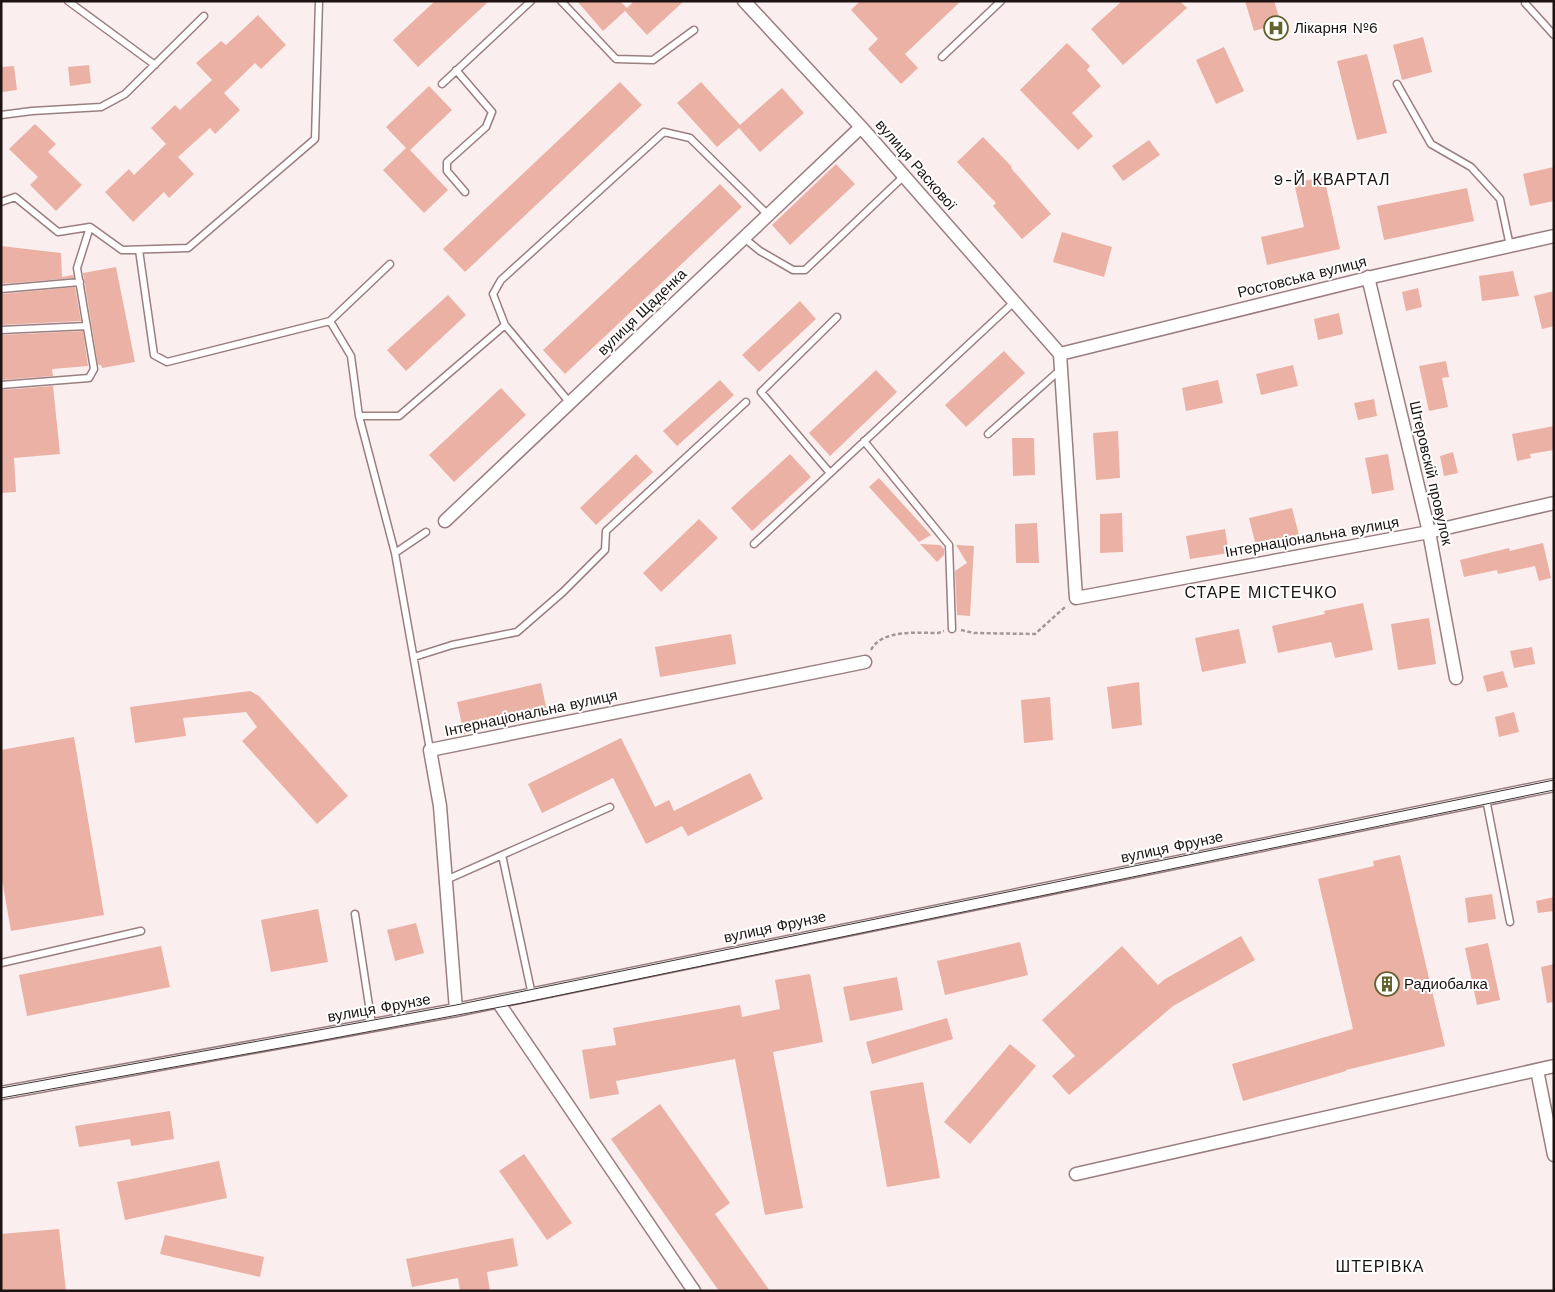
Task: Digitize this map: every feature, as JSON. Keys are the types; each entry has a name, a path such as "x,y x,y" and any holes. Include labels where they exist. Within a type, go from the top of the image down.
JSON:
{"street":[{"name":"вулиця Раскової","path":"744,1 861,127 1060,354"},
{"name":"вулиця Щаденка","path":"446,521 861,127"},
{"name":"Ростовська вулиця","path":"1060,354 1368,278 1554,236"},
{"name":"Штеровскій провулок","path":"1368,278 1429,532 1456,678"},
{"path":"1060,354 1076,598"},
{"name":"Інтернаціональна вулиця","path":"1076,598 1429,532 1554,503"},
{"name":"Інтернаціональна вулиця","path":"456,1010 440,806 430,750 865,662"},
{"name":"вулиця Фрунзе","path":"1,1093 498,1002 1554,785"},
{"path":"498,1002 694,1291"},
{"path":"1076,1174 1554,1066"},
{"path":"1537,1070 1554,1155"}],"lane":[{"path":"68,1 155,65"},
{"path":"1,202 15,197 58,232 90,227 122,250 188,248 315,139 319,1"},
{"path":"442,84 531,1"},
{"path":"561,1 616,60 653,60 694,30"},
{"path":"942,57 1001,1"},
{"path":"1525,3 1554,35"},
{"path":"1,115 32,111 101,107 125,94 204,16"},
{"path":"456,70 492,112 486,128 447,162 447,171 464,192"},
{"path":"1397,84 1431,144 1471,167 1500,198 1510,246"},
{"path":"570,403 504,325 493,294 501,280 664,132 690,138 768,215"},
{"path":"744,238 760,251 793,270 805,270 904,176"},
{"path":"1,385 90,378 94,369 78,268 90,227"},
{"path":"140,250 154,355 167,362 330,321 390,264"},
{"path":"1,289 80,282"},
{"path":"754,544 1014,302"},
{"path":"830,473 761,392 837,317"},
{"path":"330,321 351,356 359,416 395,553 430,750"},
{"path":"359,416 399,416 504,325"},
{"path":"1,330 87,326"},
{"path":"988,434 1061,370"},
{"path":"414,657 452,645 517,632 563,592 605,550 606,531 746,402"},
{"path":"864,441 949,545 952,629"},
{"path":"395,553 426,532"},
{"path":"1486,799 1510,922"},
{"path":"446,880 610,807"},
{"path":"502,855 532,994"},
{"path":"355,914 372,1025"},
{"path":"1,963 141,931"}],"path":[{"path":"865,662 873,645 895,633 938,633 952,629 974,633 1035,634 1076,598"}],"building":[{"path":"435,1 489,1 418,67 393,40"},
{"path":"577,1 620,1 627,8 634,1 684,1 647,35 625,11 603,31"},
{"path":"860,1 961,1 905,54 918,68 901,84 868,49 878,39 851,10"},
{"path":"1122,1 1180,1 1187,8 1123,65 1091,29"},
{"path":"1245,1 1274,1 1281,23 1254,31"},
{"path":"258,15 286,45 261,69 255,63 224,93 240,110 215,134 210,128 178,157 194,174 169,198 164,192 133,222 105,192 129,169 134,175 166,144 151,128 175,105 180,110 212,80 196,63 221,41 226,45"},
{"path":"1423,37 1432,72 1402,80 1393,45"},
{"path":"1067,43 1090,66 1087,70 1101,86 1072,113 1093,136 1078,150 1020,90"},
{"path":"1224,47 1244,91 1216,104 1196,60"},
{"path":"1367,54 1387,133 1357,140 1337,61"},
{"path":"89,65 91,83 70,86 68,67"},
{"path":"14,66 17,90 2,92 1,67"},
{"path":"620,82 642,105 465,272 443,249"},
{"path":"701,82 740,125 782,88 804,113 760,152 739,128 717,147 677,103"},
{"path":"429,86 452,110 410,150 448,190 424,213 383,170 406,148 386,127"},
{"path":"35,124 56,144 48,152 82,185 56,211 30,185 38,177 9,149"},
{"path":"983,137 1012,167 1051,214 1022,239 993,206 996,203 957,162"},
{"path":"1149,140 1160,155 1123,181 1112,166"},
{"path":"836,164 855,184 790,245 772,225"},
{"path":"1554,167 1554,201 1530,206 1523,174"},
{"path":"1324,177 1340,249 1267,265 1261,237 1304,227 1294,183"},
{"path":"720,184 742,207 565,374 543,350"},
{"path":"1467,188 1474,221 1384,240 1377,206"},
{"path":"1062,232 1112,247 1104,277 1053,262"},
{"path":"1,246 61,253 62,277 73,275 74,278 1,284"},
{"path":"116,267 135,362 102,368 101,365 98,365 83,273"},
{"path":"1513,271 1519,296 1482,301 1479,276"},
{"path":"75,287 81,321 1,325 1,294"},
{"path":"1418,288 1422,307 1406,311 1402,292"},
{"path":"1554,291 1554,326 1542,329 1534,296"},
{"path":"448,295 466,315 406,371 387,350"},
{"path":"800,301 816,319 759,372 742,355"},
{"path":"1339,313 1343,334 1318,340 1314,319"},
{"path":"83,331 88,366 52,369 53,376 1,380 1,335"},
{"path":"1004,351 1025,373 966,427 945,405"},
{"path":"1446,361 1449,377 1442,378 1448,407 1429,411 1419,366"},
{"path":"1293,365 1298,386 1261,395 1256,374"},
{"path":"876,370 897,392 830,456 809,433"},
{"path":"720,380 734,395 677,446 663,431"},
{"path":"1218,380 1223,403 1186,411 1182,388"},
{"path":"53,386 60,454 14,458 16,492 1,493 1,390"},
{"path":"501,388 526,415 454,482 429,455"},
{"path":"1374,399 1377,416 1358,420 1354,403"},
{"path":"1554,426 1554,450 1530,454 1531,458 1517,461 1512,434"},
{"path":"1118,431 1120,478 1096,480 1093,433"},
{"path":"1012,438 1034,438 1035,475 1013,476"},
{"path":"1453,452 1458,473 1444,476 1440,456"},
{"path":"636,454 653,472 596,525 580,508"},
{"path":"790,454 811,477 752,531 731,508"},
{"path":"1388,454 1394,490 1372,494 1365,458"},
{"path":"879,478 931,535 919,542 869,487"},
{"path":"1292,508 1299,535 1256,546 1249,518"},
{"path":"1122,513 1123,552 1100,553 1100,514"},
{"path":"699,519 718,538 661,592 643,573"},
{"path":"1037,523 1039,563 1016,563 1015,524"},
{"path":"1225,529 1229,553 1190,559 1186,536"},
{"path":"1543,543 1551,578 1539,581 1535,566 1498,574 1497,570 1464,577 1460,560 1509,548 1510,551"},
{"path":"920,544 940,545 944,549 944,555 937,562"},
{"path":"956,545 974,546 970,616 957,615 955,571 967,563"},
{"path":"1363,603 1373,650 1335,658 1331,642 1278,653 1272,626 1325,614 1324,611"},
{"path":"1429,618 1436,664 1398,670 1391,624"},
{"path":"1239,629 1246,663 1202,672 1195,638"},
{"path":"731,634 736,664 660,677 655,647"},
{"path":"1532,647 1535,664 1514,668 1510,651"},
{"path":"1503,671 1508,687 1487,692 1483,676"},
{"path":"1139,682 1142,725 1112,729 1107,687"},
{"path":"541,683 548,716 464,734 457,702"},
{"path":"250,691 259,696 348,796 317,824 242,741 257,727 246,712 183,718 186,736 135,743 130,707"},
{"path":"1050,697 1053,740 1024,743 1021,700"},
{"path":"1514,712 1519,732 1499,737 1495,717"},
{"path":"74,737 104,915 11,931 1,874 1,750"},
{"path":"621,738 655,807 669,800 674,811 750,773 763,799 688,836 682,826 646,844 613,778 542,813 528,784"},
{"name":"Радиобалка","path":"1400,855 1445,1046 1346,1070 1243,1101 1232,1064 1353,1029 1318,879 1374,866 1373,861"},
{"path":"1492,894 1496,919 1468,923 1465,898"},
{"path":"1554,897 1554,911 1538,913 1536,901"},
{"path":"318,909 328,962 271,972 261,920"},
{"path":"416,923 424,953 395,961 387,930"},
{"path":"1241,936 1255,960 1173,1006 1069,1095 1052,1076 1075,1056 1042,1020 1122,946 1158,985 1165,979"},
{"path":"1020,942 1028,975 945,995 937,961"},
{"path":"1488,943 1500,1000 1477,1005 1465,948"},
{"path":"161,946 170,987 27,1016 19,975"},
{"path":"1554,964 1554,1002 1547,1003 1541,967"},
{"path":"810,974 823,1042 773,1052 803,1208 765,1215 735,1059 616,1081 619,1094 590,1099 582,1050 616,1045 613,1028 740,1005 742,1017 780,1009 775,980"},
{"path":"897,977 903,1010 850,1021 843,987"},
{"path":"947,1018 953,1039 872,1064 866,1042"},
{"path":"1010,1044 1036,1066 970,1144 944,1122"},
{"path":"923,1082 940,1178 887,1187 870,1091"},
{"path":"660,1104 730,1203 715,1214 770,1291 719,1291 611,1139"},
{"path":"170,1111 174,1139 131,1146 130,1139 79,1147 75,1126"},
{"path":"524,1154 572,1223 547,1240 499,1171"},
{"path":"219,1161 227,1198 125,1220 117,1182"},
{"path":"59,1229 66,1291 1,1291 1,1234"},
{"path":"165,1235 264,1257 260,1277 160,1254"},
{"path":"513,1238 518,1266 487,1272 490,1291 460,1291 458,1278 412,1287 406,1259"}],"tram line":[{"path":"1,1088 456,1005 1554,780"},
{"path":"1,1098 522,1003 1554,790"}],"place":[{"name":"Лікарня №6","path":"1276,28"},
{"name":"Радиобалка","path":"1387,984"}],"district":[{"name":"9-Й КВАРТАЛ","path":"1332,179"},
{"name":"СТАРЕ МІСТЕЧКО","path":"1261,592"},
{"name":"ШТЕРІВКА","path":"1380,1266"}]}
